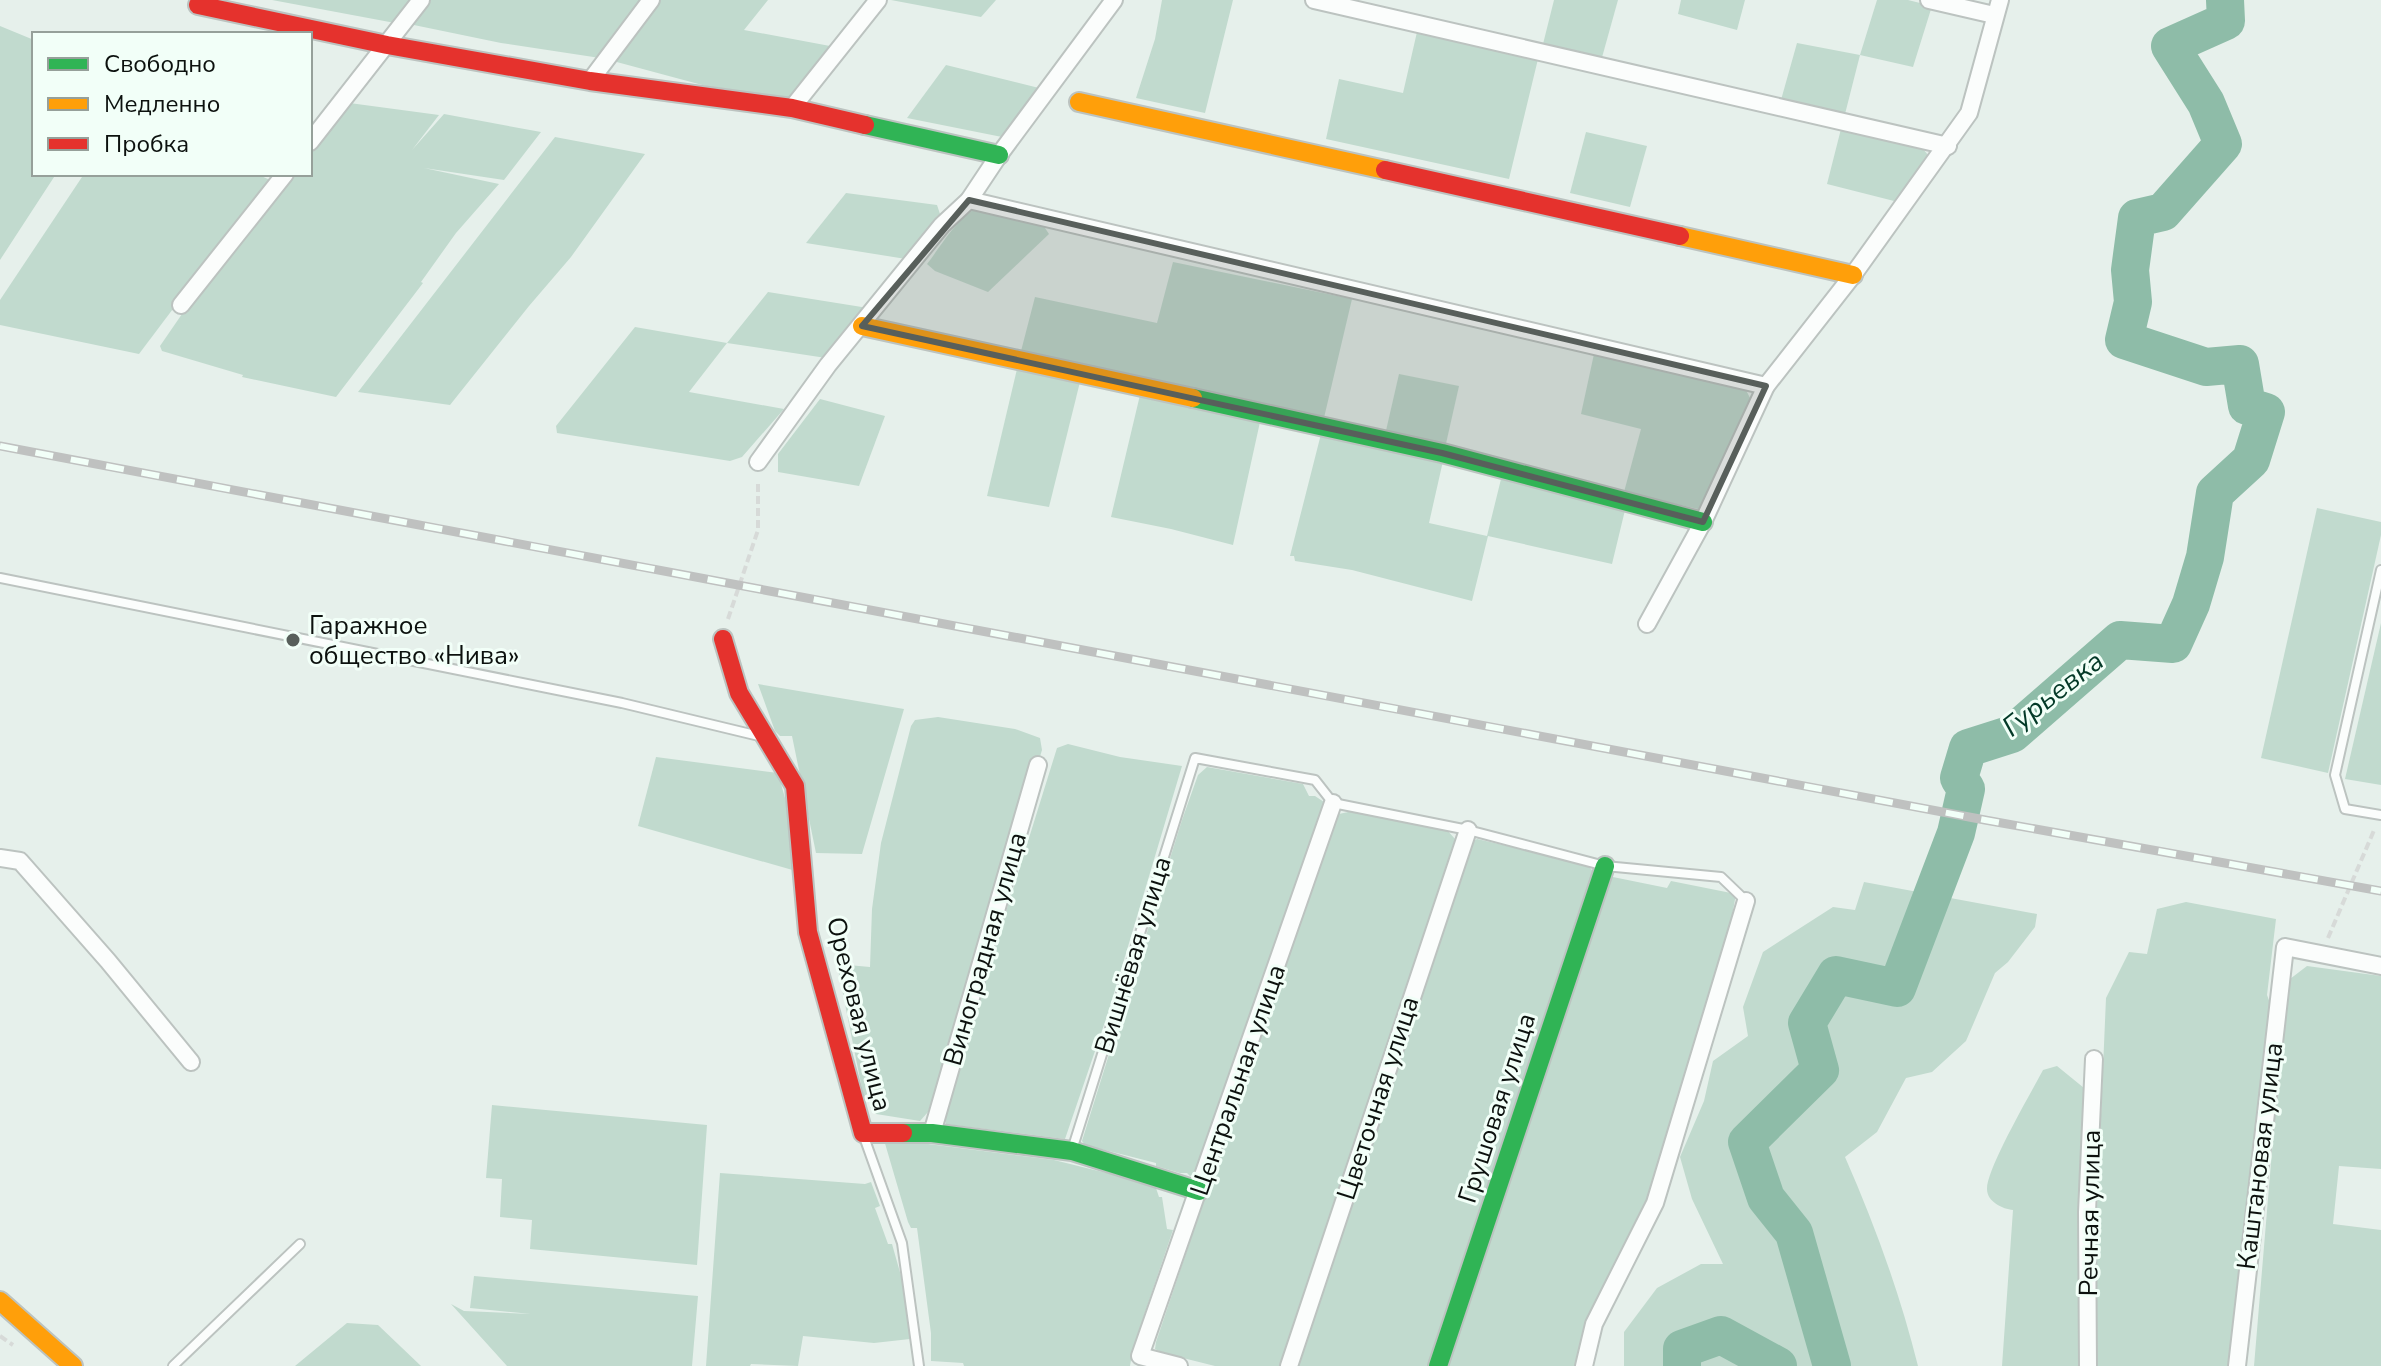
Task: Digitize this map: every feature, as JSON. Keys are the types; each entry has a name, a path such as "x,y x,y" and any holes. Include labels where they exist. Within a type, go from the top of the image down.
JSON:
{"street":[{"path":"312,139 421,0"},
{"path":"590,81 651,0"},
{"path":"792,108 878,0"},
{"path":"758,462 828,365 942,225 969,200 1114,0"},
{"path":"1314,0 1948,146"},
{"path":"1647,624 1703,522 1766,386 1853,275 1969,113 1997,7 1929,0"},
{"path":"198,5 387,45 590,81 792,108 999,155"},
{"path":"1079,102 1853,275"},
{"path":"181,305 283,176"},
{"path":"969,200 1766,386"},
{"path":"862,326 1442,453 1703,522"},
{"name":"Ореховая улица","path":"723,639 739,693 795,786 808,932 863,1133"},
{"name":"Виноградная улица","path":"932,1133 1038,765"},
{"name":"Центральная улица","path":"1140,1363 1333,803"},
{"name":"Цветочная улица","path":"1289,1366 1468,830"},
{"path":"0,858 20,861 191,1062"},
{"name":"Грушовая улица","path":"1438,1366 1605,866"},
{"path":"1584,1366 1594,1324 1655,1203 1746,901"},
{"name":"Каштановая улица","path":"2237,1366 2285,947 2321,954"},
{"path":"2321,954 2381,966"},
{"name":"Речная улица","path":"2088,1366 2087,1212 2094,1059"},
{"path":"863,1133 932,1133 1072,1151 1199,1191"},
{"path":"0,1301 73,1366"},
{"path":"1140,1363 1179,1366"}],"lane":[{"path":"2381,570 2335,775 2345,809 2381,814"},
{"path":"0,578 622,703 769,739"},
{"name":"Вишнёвая улица","path":"1072,1151 1195,758 1315,780 1333,803"},
{"path":"1333,803 1468,830 1605,866 1721,877 1746,901"},
{"path":"863,1133 902,1243 919,1366"},
{"path":"173,1366 300,1244"}],"path":[{"path":"723,639 758,530 758,462"},
{"path":"2321,954 2381,814"}],"highlighted area":[{"path":"969,200 1766,386 1703,522 1442,453 862,326"}],"green space":[{"path":"272,0 412,0 395,23"},
{"path":"428,0 647,0 600,58 501,43 409,24"},
{"path":"661,0 768,0 744,30 830,46 791,98 706,86 613,61"},
{"path":"891,0 996,0 981,17"},
{"path":"1162,0 1233,0 1205,113 1136,98 1155,39"},
{"path":"1554,0 1618,0 1601,61 1542,48"},
{"path":"1681,0 1745,0 1737,30 1678,14"},
{"path":"1877,0 1908,0 1932,6 1913,67 1860,55"},
{"path":"0,26 32,39 32,176 55,176 0,260"},
{"path":"1417,32 1538,59 1509,179 1326,139 1339,79 1403,93"},
{"path":"1797,43 1860,55 1845,114 1781,100"},
{"path":"946,65 1040,89 1002,137 907,118"},
{"path":"342,102 439,115 412,150 444,114 541,132 504,180 424,168 499,184 456,233 423,283 336,397 242,377 162,351 160,346 193,298 287,176 312,176 312,142"},
{"path":"1842,125 1903,139 1924,150 1929,157 1898,202 1827,184"},
{"path":"1586,132 1647,146 1630,207 1570,193"},
{"path":"555,137 645,154 571,257 450,405 358,392"},
{"path":"83,176 261,176 270,180 139,354 0,325 0,300"},
{"path":"846,193 937,205 940,214 906,259 806,243"},
{"path":"979,207 1043,225 1049,234 988,292 935,271 927,264 957,224"},
{"path":"1173,262 1352,299 1323,422 1020,355 1035,297 1157,323"},
{"path":"768,292 868,308 826,358 727,343"},
{"path":"635,327 727,343 689,392 784,409 742,457 730,461 557,433 556,426"},
{"path":"1594,354 1745,388 1751,400 1704,506 1698,509 1624,492 1641,429 1581,414"},
{"path":"1017,369 1080,382 1049,507 987,496"},
{"path":"1399,374 1459,386 1445,448 1385,435"},
{"path":"1140,395 1260,422 1233,545 1111,517"},
{"path":"820,399 885,416 859,486 778,472 778,454"},
{"path":"1321,434 1443,461 1429,523 1487,536 1502,475 1626,506 1612,564 1488,536 1472,601 1352,570 1295,561 1294,556 1290,556"},
{"path":"2317,508 2381,522 2381,535 2328,773 2261,758"},
{"path":"2381,623 2381,785 2345,779"},
{"path":"758,684 904,709 862,854 816,853 792,736 780,736 775,731"},
{"path":"938,717 1015,729 1040,738 1042,750 928,1112 920,1121 876,1114 870,1107 882,1109 883,1102 864,1099 837,964 870,967 872,909 881,843 911,726 915,720"},
{"path":"1068,744 1120,757 1182,766 1109,1010 1065,1139 946,1124 943,1114 1057,748"},
{"path":"656,757 778,773 790,816 796,871 638,826"},
{"path":"1207,767 1303,784 1309,796 1324,802 1194,1174 1190,1176 1156,1166 1156,1163 1085,1145 1082,1141 1182,820 1198,775"},
{"path":"1353,811 1446,829 1456,840 1282,1366 1215,1366 1163,1353 1155,1349 1156,1342 1334,815"},
{"path":"1477,839 1586,864 1593,871 1430,1366 1297,1366 1469,844"},
{"path":"1608,876 1667,888 1671,881 1736,894 1729,933 1672,1148 1577,1366 1444,1366"},
{"path":"1864,882 2037,914 2035,927 2008,962 1995,973 1966,1041 1932,1072 1906,1078 1877,1132 1845,1157 1886,1260 1918,1366 1624,1366 1624,1332 1657,1288 1701,1264 1723,1264 1692,1199 1680,1157 1704,1101 1713,1061 1748,1036 1743,1007 1763,952 1833,907 1855,910"},
{"path":"2186,902 2276,919 2267,995 2270,1003 2238,1366 2096,1366 2096,1232 2106,998 2129,952 2147,954 2157,909"},
{"path":"2307,966 2381,976 2381,1169 2339,1166 2333,1224 2381,1230 2381,1366 2254,1366 2282,1032 2290,979"},
{"path":"2057,1066 2084,1088 2083,1366 2002,1366 2013,1210 1993,1201 1987,1189 2002,1148 2043,1070"},
{"path":"492,1105 707,1125 697,1265 530,1249 532,1220 500,1217 502,1179 486,1178"},
{"path":"884,1140 1054,1160 1155,1185 1159,1197 1162,1197 1167,1229 1173,1230 1133,1348 1130,1366 964,1366 963,1363 931,1361 931,1333 917,1228 911,1228 908,1222"},
{"path":"720,1173 871,1182 880,1206 875,1208 888,1244 892,1244 905,1290 910,1339 874,1343 803,1336 798,1366 706,1366"},
{"path":"474,1276 698,1296 692,1366 507,1366 451,1304 464,1311 531,1314 470,1308"},
{"path":"347,1323 378,1325 421,1366 295,1366"}],"waterway":[{"name":"Гурьевка","path":"1832,1366 1794,1233 1766,1198 1747,1142 1820,1070 1807,1023 1836,975 1897,988 1956,833 1966,789 1959,778 1968,748 2012,734 2120,640 2173,644 2191,604 2205,557 2215,493 2251,460 2266,412 2247,406 2240,364 2206,367 2124,340 2133,302 2130,270 2137,218 2163,212 2223,144 2206,103 2170,46 2226,21 2225,0"},
{"name":"Гурьевка","path":"1682,1366 1682,1349 1721,1335 1778,1366"}],"railway":[{"path":"0,446 1985,820 2381,891"}],"traffic: fast":[{"path":"865,125 999,155"},
{"path":"1193,398 1442,453 1703,522"},
{"path":"1438,1366 1605,866"},
{"path":"903,1133 932,1133 1072,1151 1199,1191"}],"traffic: slow":[{"path":"1079,102 1385,170"},
{"path":"1680,236 1853,275"},
{"path":"862,326 1193,398"},
{"path":"0,1301 73,1366"}],"traffic: jam":[{"path":"198,5 387,45 590,81 792,108 865,125"},
{"path":"1385,170 1680,236"},
{"path":"723,639 739,693 795,786 808,932 863,1133 903,1133"}],"place":[{"name":"Гаражное общество «Нива»","path":"293,640"}]}
